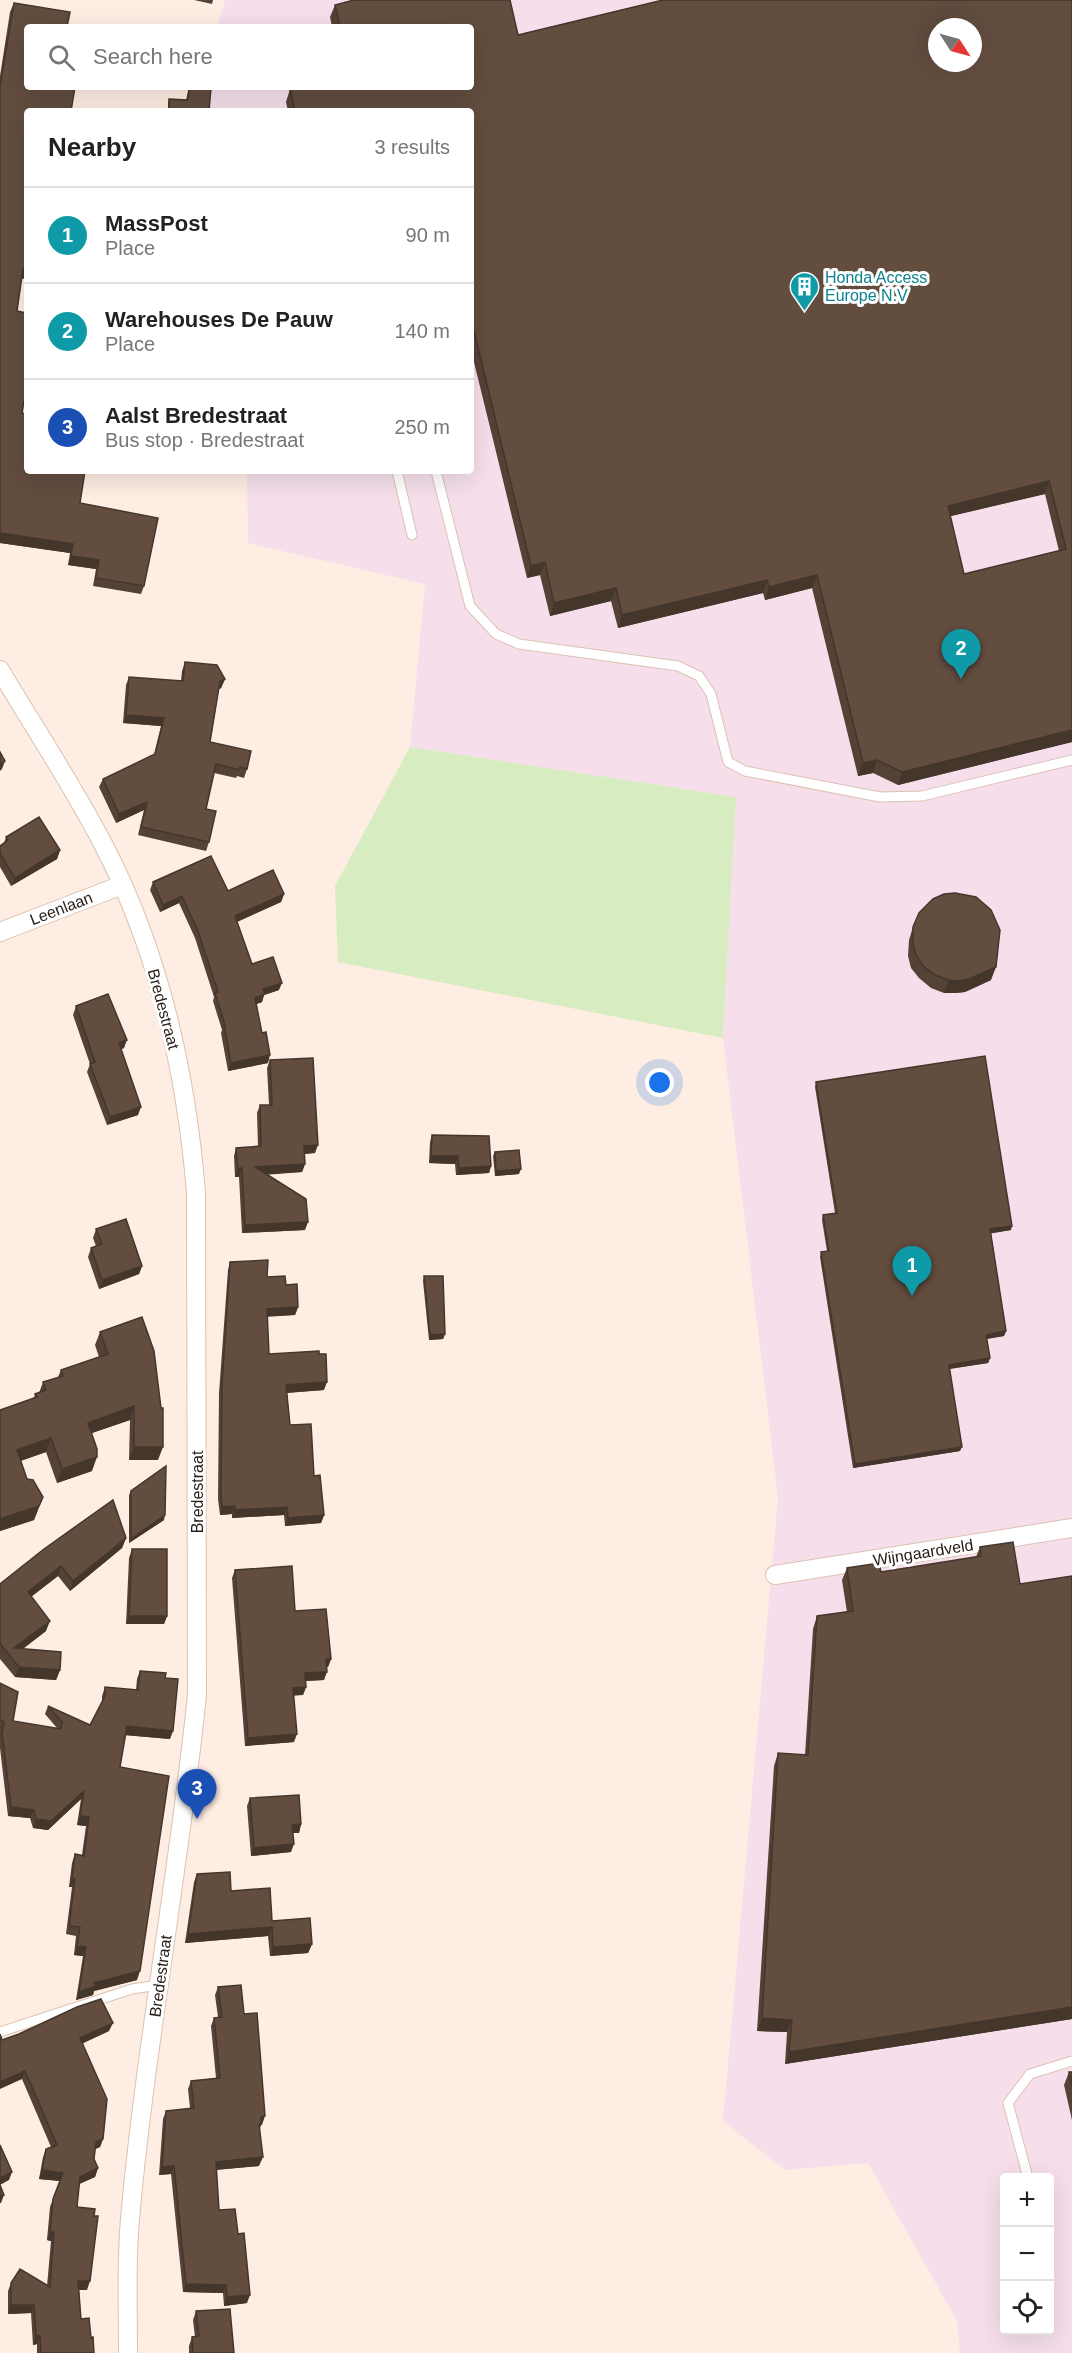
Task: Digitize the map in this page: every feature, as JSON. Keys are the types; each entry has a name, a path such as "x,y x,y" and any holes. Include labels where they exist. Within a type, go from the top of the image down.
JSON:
{"street":[{"name":"Bredestraat","path":"0,670 102,842 122,885 151,958 171,1028 192,1139 196,1192 197,1694 190,1771 158,1985 131,2209 128,2353"},
{"name":"Leenlaan","path":"0,932 122,885"},
{"name":"Wijngaardveld","path":"775,1575 1072,1528"}],"lane":[{"path":"398,474 412,536"},
{"path":"437,474 470,606 495,634 519,644 678,666 699,676 711,694 728,762 745,771 880,797 922,796 1072,760"},
{"path":"0,2032 132,1989 158,1985"},
{"path":"1027,2173 1008,2103 1030,2074 1072,2061"}],"shaded area":[{"path":"225,0 1072,0 1072,2353 960,2353 957,2321 868,2163 785,2170 723,2121 778,1498 723,1038 736,797 410,747 425,584 248,543 247,474 474,474 474,108 209,108 208,90 474,90 474,24 218,24"}],"green space":[{"path":"410,747 736,797 723,1038 338,962 335,886"}],"building":[{"name":"Honda Access Europe N.V","path":"354,0 510,0 518,35 663,0 1072,0 1072,730 902,772 877,760 863,763 817,575 769,587 767,580 622,615 616,588 554,603 545,562 531,566 474,331 474,108 294,108 290,90 474,90 474,24 339,24 335,5","holes":["1049,481 1066,549 964,574 948,506"]},
{"path":"14,3 70,12 68,24 24,24 24,90 74,90 72,108 24,108 24,269 17,311 24,312 22,413 24,413 24,474 85,474 80,503 158,518 144,586 96,578 99,560 71,556 73,544 0,533 0,87"},
{"path":"189,90 211,90 209,108 169,108 169,99 188,100"},
{"path":"185,662 217,665 225,679 220,681 210,742 251,751 247,769 240,767 239,770 216,764 206,809 216,811 209,842 141,827 147,802 119,814 103,779 155,754 164,718 126,715 129,677 183,681"},
{"path":"0,752 5,761 0,764"},
{"path":"39,817 60,850 15,878 0,854 0,846 8,840 6,837"},
{"path":"211,856 228,891 273,870 284,894 235,916 252,964 273,957 282,983 263,989 265,994 255,998 262,1033 266,1032 270,1055 231,1063 225,1025 215,993 218,992 198,931 182,896 163,905 153,882"},
{"path":"955,893 976,897 991,910 1000,930 996,967 959,981 935,975 923,966 916,955 913,944 913,927 919,913 933,899 944,894"},
{"path":"108,994 127,1040 119,1043 141,1107 110,1117 90,1064 95,1062 76,1006"},
{"path":"985,1056 1012,1226 990,1229 1006,1331 986,1335 990,1358 949,1365 962,1447 855,1464 821,1252 829,1251 823,1215 837,1213 816,1082"},
{"path":"313,1058 318,1145 304,1146 305,1164 255,1167 306,1199 308,1222 245,1225 242,1168 238,1169 236,1148 261,1146 260,1105 272,1105 270,1060"},
{"path":"432,1135 489,1136 491,1166 459,1168 458,1156 431,1156"},
{"path":"519,1150 521,1169 496,1171 495,1152"},
{"path":"126,1219 142,1266 102,1280 91,1248 102,1244 96,1229"},
{"path":"268,1260 267,1277 285,1276 286,1285 297,1284 298,1307 267,1309 269,1354 319,1351 319,1354 326,1354 327,1382 286,1385 290,1425 311,1424 314,1476 320,1475 324,1515 288,1518 287,1507 235,1510 235,1506 222,1507 222,1385 230,1262"},
{"path":"424,1276 443,1276 445,1334 430,1335"},
{"path":"142,1317 154,1351 161,1408 163,1408 163,1447 134,1447 134,1406 88,1423 97,1449 97,1457 62,1469 51,1438 17,1450 27,1479 33,1480 43,1497 39,1506 0,1519 0,1410 37,1397 35,1394 46,1390 43,1382 63,1376 61,1370 108,1354 100,1332"},
{"path":"166,1466 165,1515 131,1539 131,1491"},
{"path":"113,1500 126,1538 73,1581 61,1566 28,1592 50,1621 14,1648 61,1652 60,1670 19,1667 0,1644 0,1584 44,1549"},
{"path":"1013,1542 1020,1584 1072,1576 1072,2007 789,2052 792,2020 762,2018 778,1753 808,1755 817,1616 853,1611 847,1568 879,1563 881,1572 981,1556 980,1547"},
{"path":"132,1549 167,1549 167,1616 129,1616"},
{"path":"292,1566 295,1611 326,1609 331,1659 326,1659 327,1672 305,1673 306,1687 293,1688 297,1734 248,1738 235,1570"},
{"path":"140,1671 166,1673 165,1678 178,1679 173,1731 127,1726 120,1767 169,1776 140,1971 94,1983 96,1986 79,1992 86,1947 77,1946 80,1927 69,1926 75,1879 72,1878 75,1854 84,1856 89,1817 80,1816 84,1791 51,1821 36,1819 34,1810 11,1807 2,1733 4,1722 0,1720 0,1683 18,1692 13,1721 61,1729 62,1722 48,1706 90,1725 105,1696 105,1687 138,1690"},
{"path":"299,1795 301,1824 292,1825 294,1844 254,1848 250,1798"},
{"path":"230,1872 231,1891 270,1888 272,1921 310,1918 312,1944 273,1947 272,1927 188,1934 197,1874"},
{"path":"241,1985 244,2014 257,2013 265,2116 261,2117 261,2124 259,2124 263,2157 216,2162 219,2210 235,2209 238,2234 244,2233 250,2295 227,2297 226,2285 186,2284 174,2166 162,2167 166,2111 194,2108 191,2081 220,2078 214,2018 222,2017 218,1987"},
{"path":"101,1999 113,2023 80,2038 107,2099 103,2139 96,2142 94,2159 98,2168 80,2177 77,2207 95,2209 94,2216 98,2216 90,2281 78,2281 81,2319 89,2318 94,2353 41,2353 40,2336 36,2336 34,2305 11,2305 11,2283 20,2269 50,2287 54,2232 50,2232 53,2199 63,2173 42,2170 46,2149 57,2145 25,2071 0,2082 0,2034 2,2040"},
{"path":"0,2145 12,2172 0,2178"},
{"path":"230,2309 234,2353 193,2353 192,2337 199,2336 196,2311"}],"place":[{"name":"Honda Access Europe N.V","path":"804,312"},
{"name":"Warehouses De Pauw","path":"961,679"},
{"name":"MassPost","path":"912,1296"},
{"name":"Aalst Bredestraat","path":"197,1819"}]}
